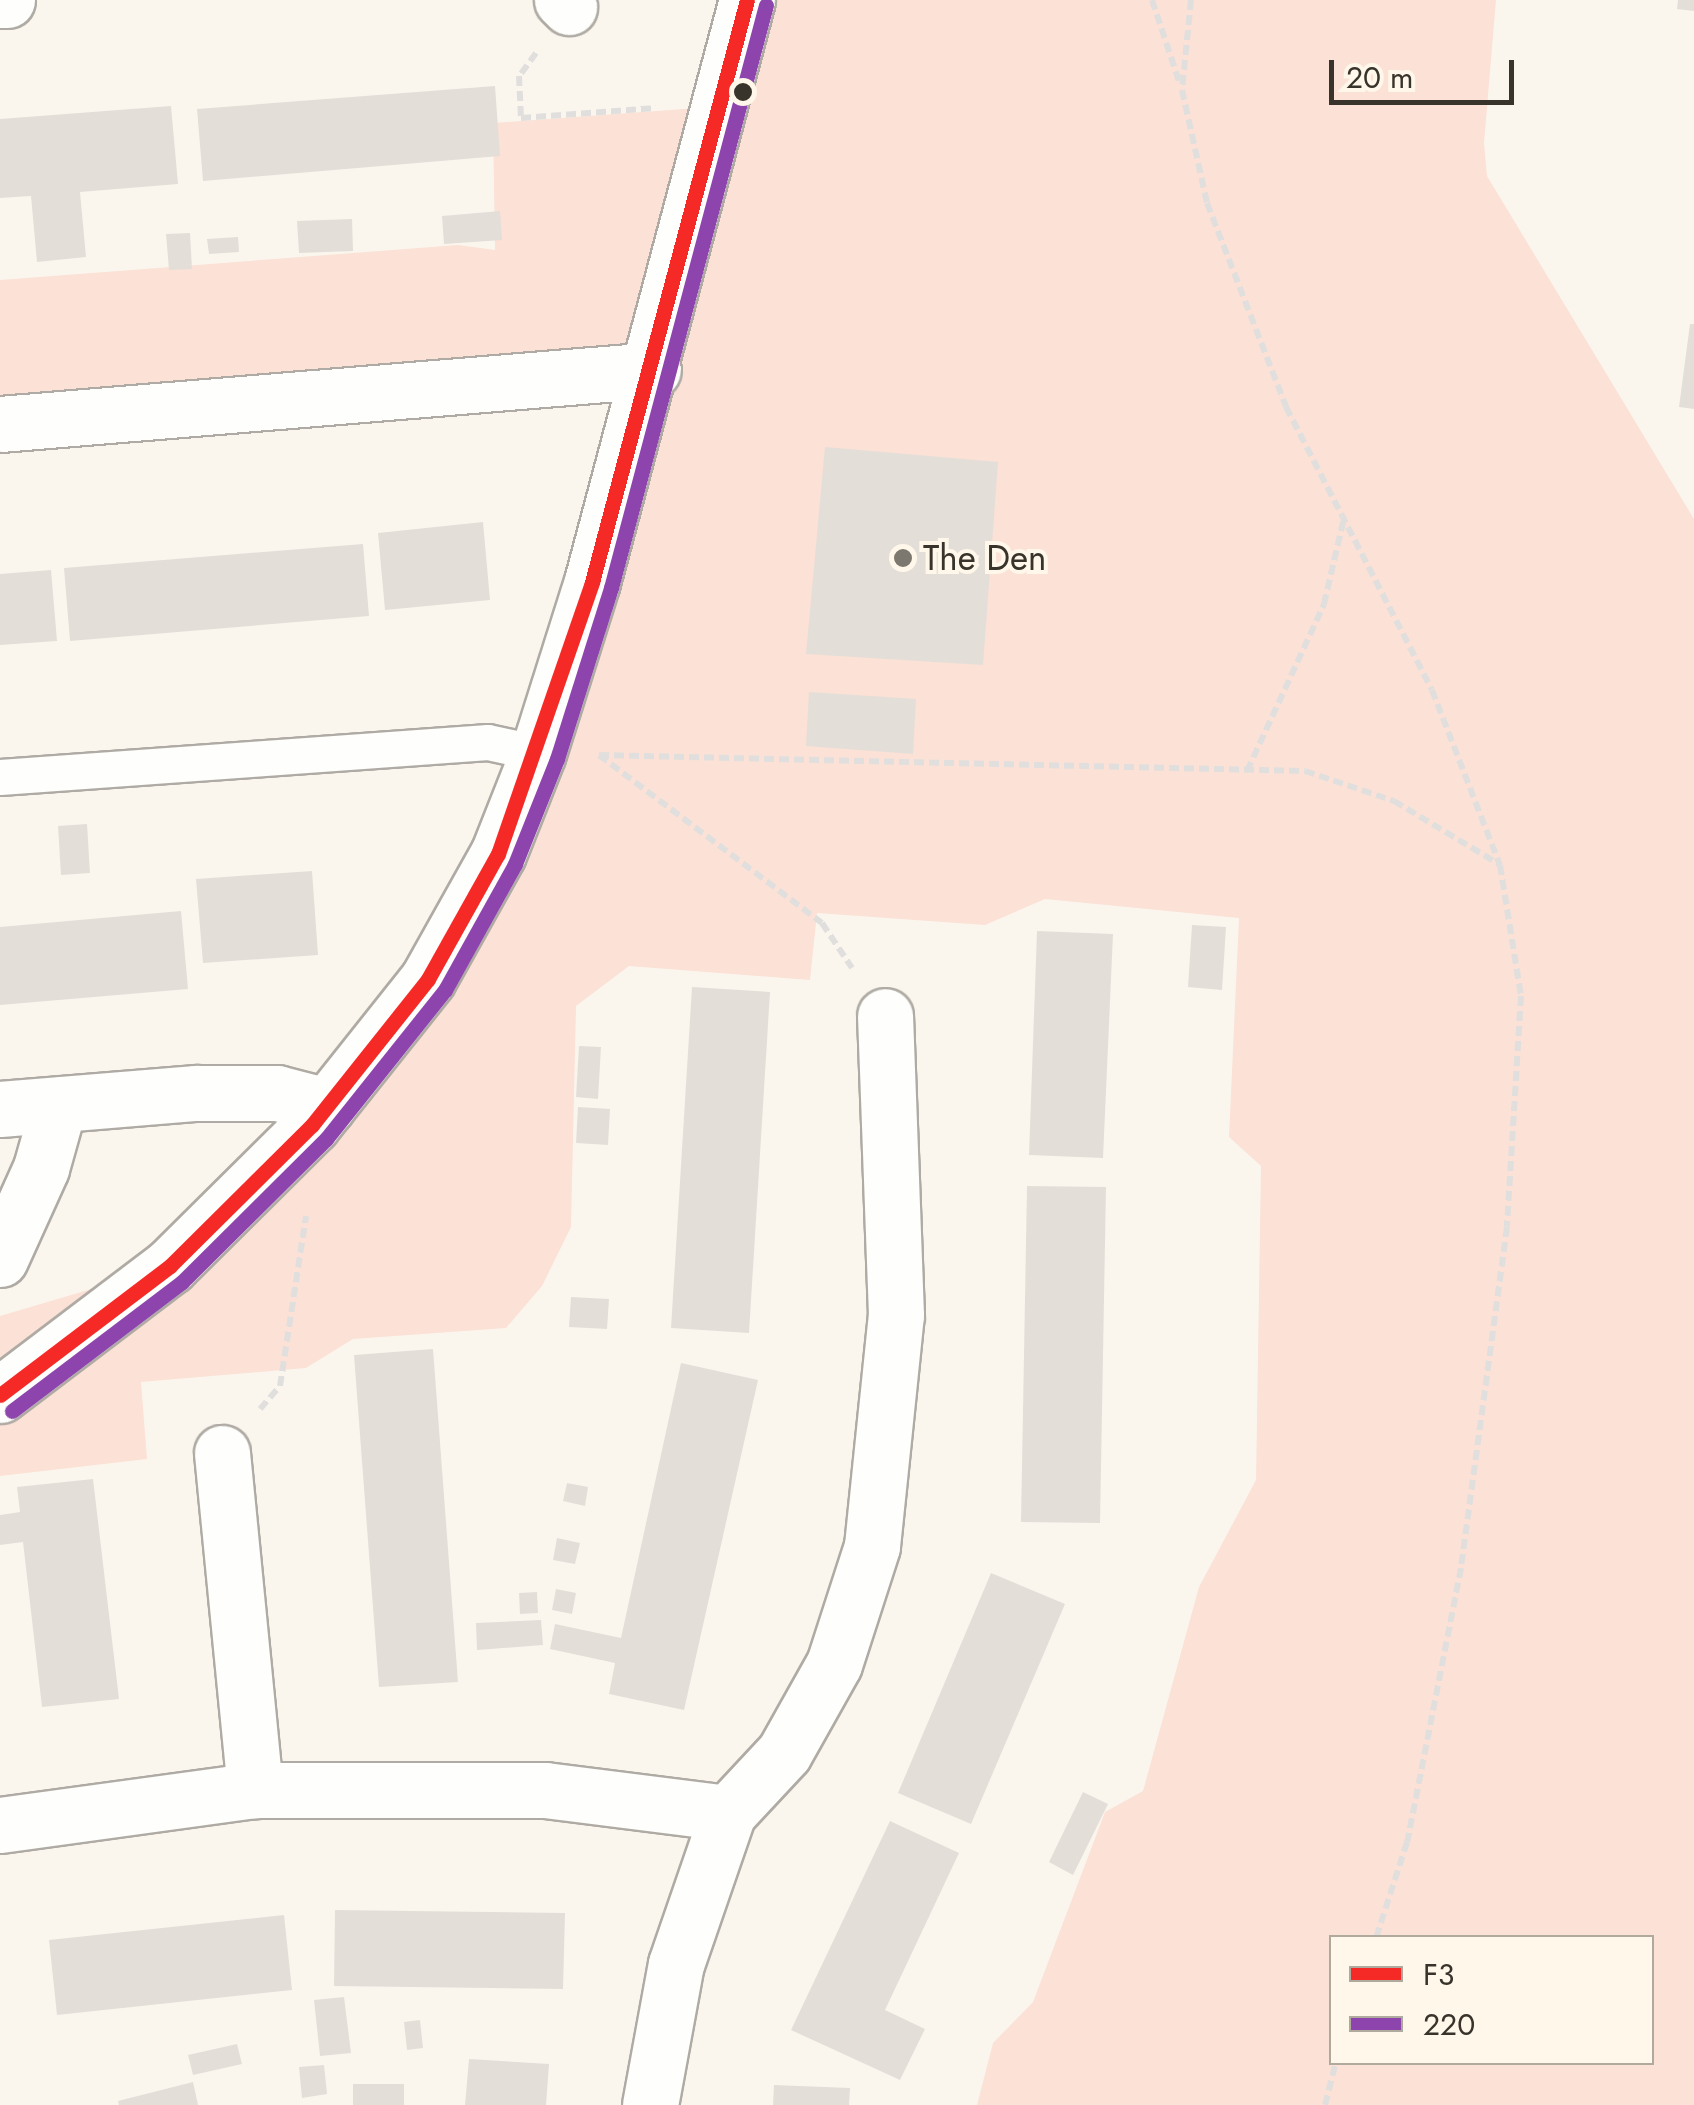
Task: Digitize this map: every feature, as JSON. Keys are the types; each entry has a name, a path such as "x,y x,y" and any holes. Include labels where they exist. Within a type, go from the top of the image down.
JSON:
{"street":[{"path":"0,1396 170,1266 319,1116 428,978 498,854 538,752 653,370 747,0"},
{"path":"0,424 653,370"},
{"path":"650,2105 676,1964 728,1813 784,1753 834,1664 872,1546 896,1315 885,1016"},
{"path":"0,1108 276,1093 319,1116"},
{"path":"0,1259 41,1168 59,1104"},
{"path":"222,1453 254,1790"},
{"path":"0,1825 254,1790 545,1790 728,1813"}],"lane":[{"path":"0,777 488,742 538,752"}],"path":[{"path":"1152,0 1182,90 1207,203 1286,407 1432,690 1500,865 1521,996 1507,1227 1460,1568 1407,1842 1377,1935"},
{"path":"1182,90 1191,0"},
{"path":"565,4 519,76 520,118 720,103"},
{"path":"1247,771 1324,604 1344,518"},
{"path":"538,752 1304,771 1394,800 1500,865"},
{"path":"598,754 822,923 885,1016"},
{"path":"222,1453 280,1386 319,1116"},
{"path":"1324,2105 1335,2065"}],"shaded area":[{"path":"748,0 1496,0 1484,143 1487,176 1694,519 1694,2105 977,2105 993,2043 1033,2002 1105,1812 1143,1791 1199,1587 1256,1480 1261,1166 1229,1137 1239,918 1045,899 985,925 817,913 810,980 629,966 576,1006 571,1227 542,1286 506,1328 353,1339 306,1368 141,1382 147,1459 0,1476 0,1396 171,1267 499,855"},
{"path":"697,108 630,367 0,415 0,280 458,245 495,250 493,123"},
{"path":"166,1267 0,1393 0,1316"}],"building":[{"path":"1678,0 1694,0 1694,11 1677,9"},
{"path":"495,86 500,156 203,181 197,109"},
{"path":"171,106 178,184 80,192 86,257 37,262 31,196 0,198 0,119"},
{"path":"500,211 502,240 444,244 442,216"},
{"path":"352,219 353,251 299,253 297,221"},
{"path":"190,233 192,269 169,270 166,234"},
{"path":"238,237 239,252 209,254 207,239"},
{"path":"1690,324 1694,324 1694,409 1679,407"},
{"name":"The Den","path":"825,447 998,462 983,665 806,654"},
{"path":"483,522 490,600 385,610 378,533"},
{"path":"363,544 369,616 70,641 64,568"},
{"path":"51,570 57,641 0,645 0,574"},
{"path":"809,692 916,699 913,754 806,746"},
{"path":"87,824 90,873 61,875 58,826"},
{"path":"312,871 318,955 203,963 196,879"},
{"path":"181,911 188,989 0,1005 0,927"},
{"path":"1192,925 1226,927 1222,990 1188,987"},
{"path":"1037,931 1113,934 1103,1158 1029,1155"},
{"path":"692,987 770,992 749,1333 671,1328"},
{"path":"579,1046 601,1047 598,1099 576,1097"},
{"path":"578,1107 610,1109 608,1145 576,1143"},
{"path":"1027,1186 1106,1187 1100,1523 1021,1522"},
{"path":"571,1297 609,1299 607,1329 569,1327"},
{"path":"433,1349 458,1682 379,1687 354,1355"},
{"path":"681,1363 758,1380 684,1710 609,1694 615,1663 550,1649 555,1624 621,1638"},
{"path":"93,1479 119,1699 42,1707 23,1542 0,1545 0,1515 20,1512 17,1487"},
{"path":"567,1483 588,1487 585,1506 563,1501"},
{"path":"557,1538 580,1543 575,1564 553,1560"},
{"path":"991,1573 1065,1604 971,1824 898,1793"},
{"path":"556,1589 576,1593 572,1614 552,1610"},
{"path":"537,1592 538,1613 520,1614 519,1593"},
{"path":"541,1620 543,1645 477,1650 476,1623"},
{"path":"1083,1792 1108,1804 1073,1875 1049,1862"},
{"path":"890,1821 959,1853 885,2010 925,2029 900,2080 791,2030"},
{"path":"335,1910 565,1913 563,1989 334,1986"},
{"path":"284,1915 292,1990 57,2015 49,1940"},
{"path":"344,1997 351,2053 320,2056 314,2000"},
{"path":"420,2020 423,2048 407,2050 404,2022"},
{"path":"237,2044 242,2064 193,2075 188,2055"},
{"path":"469,2059 549,2064 546,2105 465,2105"},
{"path":"324,2065 327,2094 302,2098 299,2067"},
{"path":"193,2082 198,2105 119,2105 118,2101"},
{"path":"353,2084 404,2084 404,2105 353,2105"},
{"path":"774,2085 850,2088 849,2105 773,2105"}],"transit line":[{"name":"F3","path":"0,1395 170,1266 312,1125 428,979 498,854 592,582 747,0"},
{"name":"220","path":"12,1411 182,1282 326,1139 445,990 515,864 557,759 611,588 766,5"}],"place":[{"name":"The Den","path":"903,558"}]}
